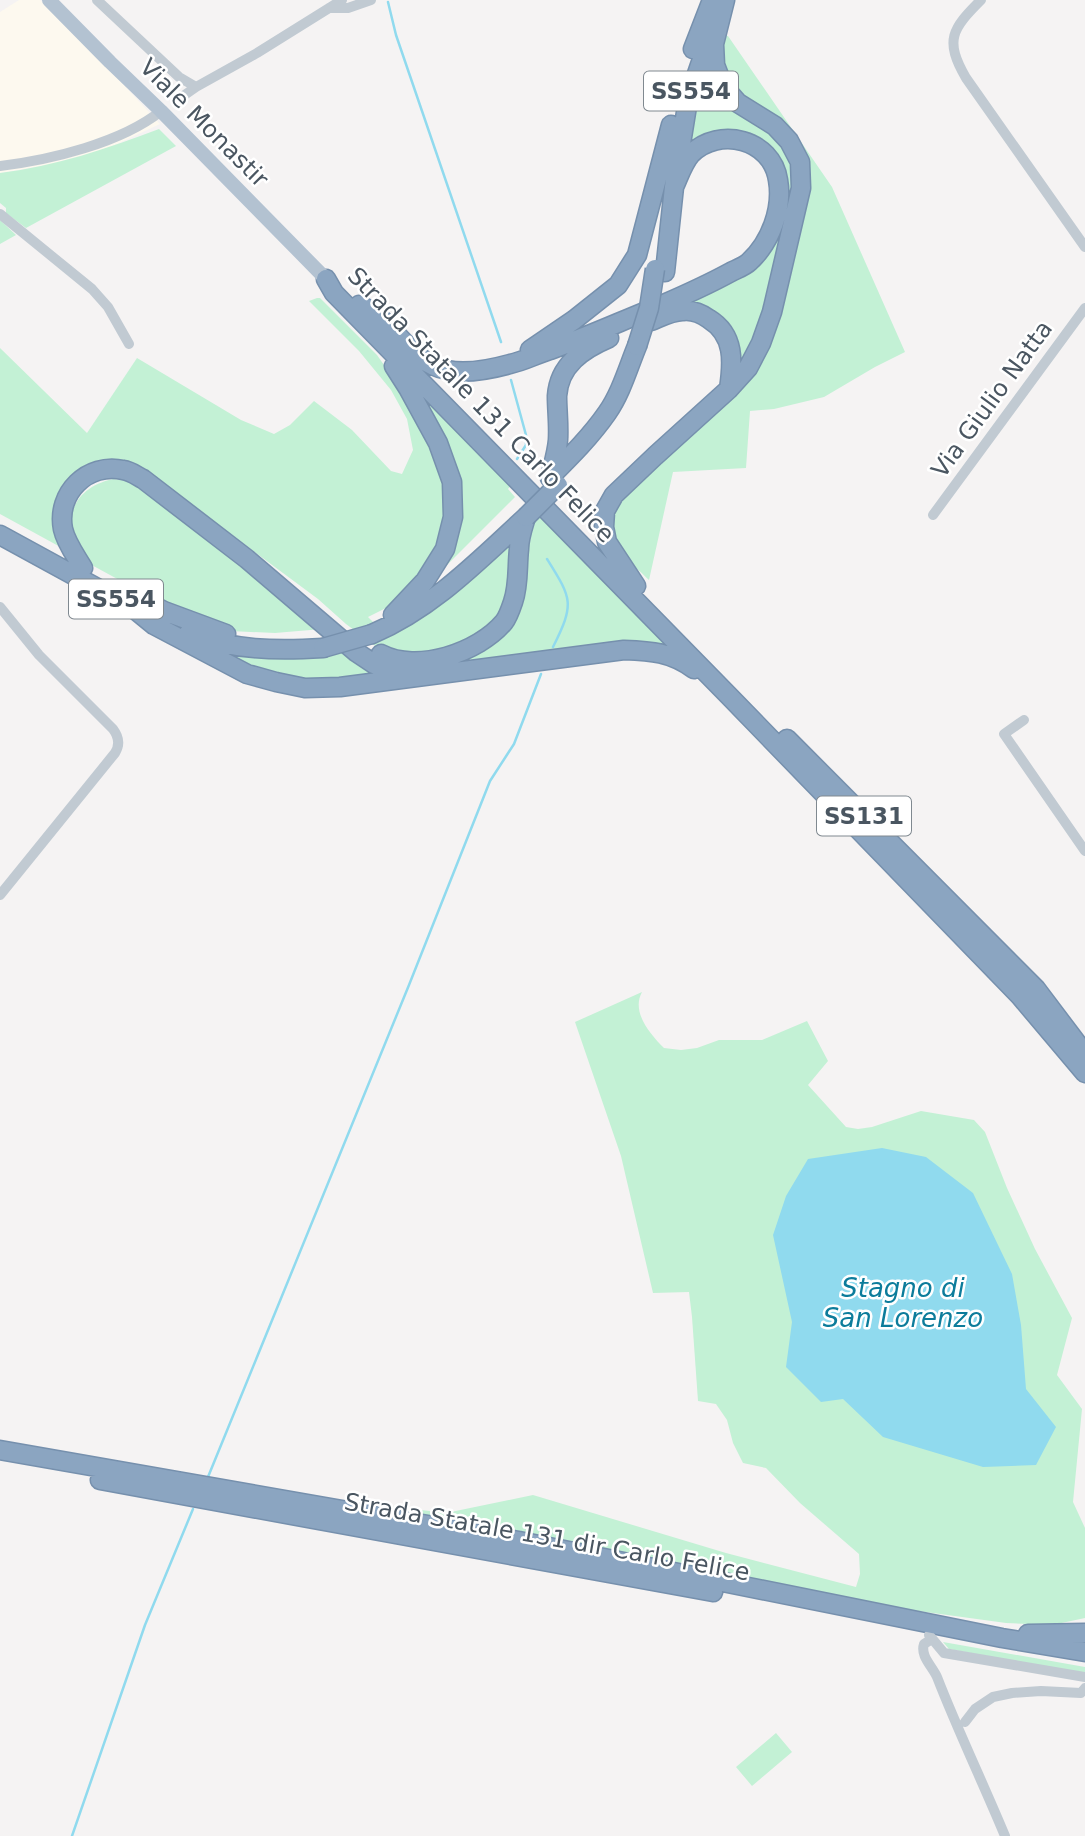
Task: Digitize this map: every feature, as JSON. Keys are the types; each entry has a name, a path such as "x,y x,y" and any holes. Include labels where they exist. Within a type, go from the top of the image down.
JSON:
{"highway":[{"name":"SS554","path":"660,271 671,125 691,53 712,0"},
{"name":"SS554","path":"367,630 389,626 427,604 463,575 550,483 609,411 642,346 660,271 688,100 725,0"},
{"path":"636,586 607,542 605,511 614,495 729,389 748,368 769,323 801,188 800,162 789,141 775,126 738,103 723,86 715,65 715,44 725,0"},
{"path":"510,365 618,285 637,255 671,125"},
{"path":"393,615 425,581 445,548 453,517 452,482 438,443 408,388 387,356 356,324 355,308 371,310 416,355 446,370 464,372 510,365 575,341 708,285 749,263 768,236 778,210 780,191 777,172 763,151 745,141 717,138 701,146 684,165 674,187"},
{"name":"Strada Statale 131 Carlo Felice","path":"326,279 334,293 355,308 636,586 1036,989 1085,1054"},
{"name":"Strada Statale 131 Carlo Felice","path":"355,308 1020,996 1085,1073"},
{"path":"550,483 558,441 559,380 573,358 596,343 666,315 683,311 700,314 716,323 726,335 731,349 729,389"},
{"path":"83,568 63,529 64,506 73,487 81,479 102,469 113,468 130,472 247,559 327,613 364,643 384,656 414,663 458,652 483,640 505,621 514,600 521,515"},
{"name":"SS554","path":"0,524 164,611 220,633 342,644 428,595 521,515"},
{"name":"SS554","path":"0,536 132,607 208,641 238,647 284,650 319,642"},
{"path":"247,559 356,652 374,664 413,678"},
{"path":"132,607 154,625 247,674 305,688 340,687 624,650 664,653 684,662 723,697 731,698"},
{"name":"Strada Statale 131 dir Carlo Felice","path":"0,1450 519,1541 948,1626"},
{"name":"Strada Statale 131 dir Carlo Felice","path":"0,1462 928,1635 1085,1660"},
{"path":"948,1626 1027,1634 1085,1633"},
{"path":"948,1626 1085,1652"}],"main road":[{"name":"Viale Monastir","path":"56,2 326,279"}],"street":[{"path":"97,0 179,77 196,88"},
{"path":"176,101 342,0"},
{"path":"329,8 348,8 371,0"},
{"path":"981,0 957,28 953,41 955,60 1085,247"},
{"path":"0,166 27,163 99,144 161,111"},
{"path":"1,216 92,289 108,307 129,344"},
{"name":"Via Giulio Natta","path":"933,515 1085,307"},
{"path":"0,607 39,655 113,729 119,746 0,895"},
{"path":"1024,720 1004,734 1085,850"},
{"path":"1005,1836 933,1668 924,1655 923,1644 928,1635 944,1653 1085,1678"},
{"path":"965,1722 975,1709 993,1697 1041,1691 1081,1693 1085,1688"}],"shaded area":[{"path":"19,0 40,0 160,124 106,149 47,165 0,173 0,12"}],"green space":[{"path":"722,34 728,36 832,187 905,352 824,397 774,409 750,411 746,468 673,472 649,580 617,546 611,526 613,515 619,501 737,393 772,340 807,173 743,101 724,73"},
{"path":"707,57 718,89 782,140 796,170 767,315 740,372 734,337 666,308 701,294 780,225 764,142 686,151"},
{"path":"159,129 176,146 26,228 6,213 6,208 0,203 0,173 81,156"},
{"path":"0,220 16,235 0,244"},
{"path":"317,298 377,355 444,468 447,526 417,584 394,604 368,617 385,634 515,532 513,582 502,610 495,621 471,641 428,656 382,651 318,599 155,478 124,463 104,460 71,475 59,493 54,514 64,549 0,514 0,348 87,433 137,358 241,420 274,434 290,425 314,401 352,430 391,471 402,474 413,450 407,419 391,390 359,351 309,301"},
{"path":"410,380 513,483 508,489 515,497 441,571 459,508"},
{"path":"113,479 145,487 322,629 275,633 230,631 178,612 88,563 73,537 72,512 77,501 86,492"},
{"path":"538,514 680,655 415,667 511,621 525,536"},
{"path":"209,646 347,649 387,675 309,683 254,670"},
{"path":"642,992 639,1000 640,1015 664,1048 697,1048 719,1040 762,1040 807,1021 828,1061 808,1085 846,1127 872,1127 921,1111 974,1120 985,1132 1035,1249 1072,1318 1057,1375 1082,1409 1073,1502 1085,1528 1085,1618 1052,1625 1006,1623 911,1610 373,1509 380,1505 446,1513 533,1495 726,1553 856,1587 860,1574 859,1554 800,1503 766,1468 743,1463 733,1443 727,1420 716,1404 698,1401 689,1292 653,1293 621,1156 575,1022"},
{"path":"943,1642 1085,1667 1085,1674 949,1649"},
{"path":"776,1733 792,1752 752,1786 736,1767"}],"water":[{"name":"Stagno di San Lorenzo","path":"882,1148 926,1157 973,1193 1012,1274 1021,1325 1026,1389 1056,1427 1036,1465 983,1467 883,1437 843,1399 821,1402 786,1367 792,1322 773,1235 786,1196 808,1159"}],"waterway":[{"path":"388,2 396,35 501,342"},
{"path":"511,380 526,435 526,445 517,459"},
{"path":"547,559 562,583 568,602 565,620 553,647"},
{"path":"208,1477 490,781 514,744 541,674"},
{"path":"72,1836 145,1625 193,1509"}]}
